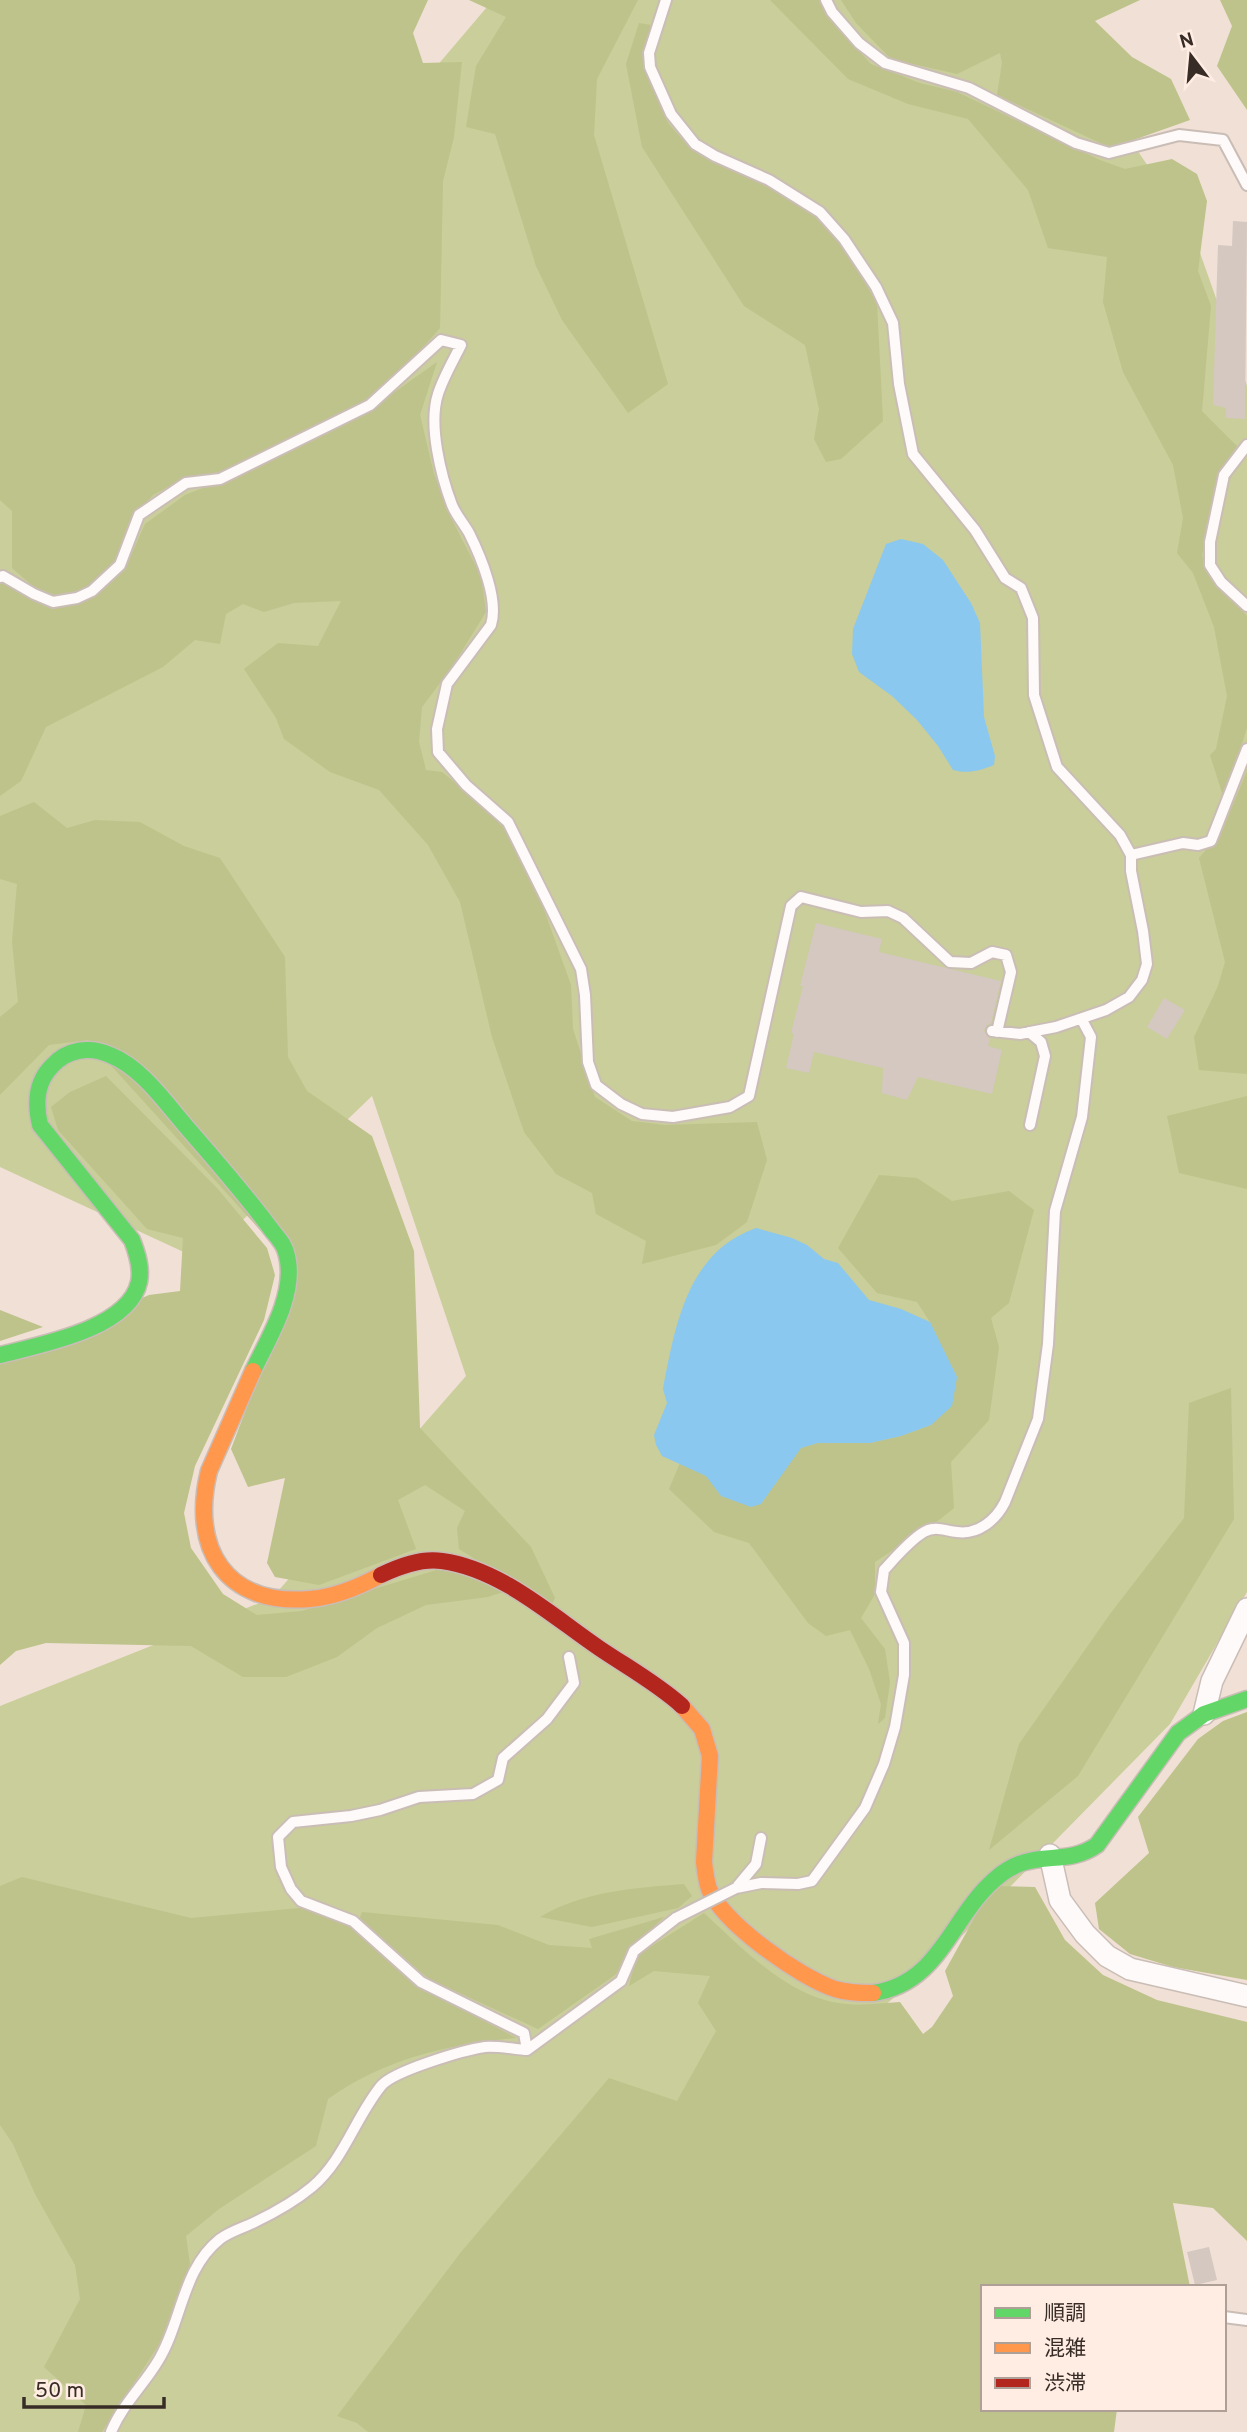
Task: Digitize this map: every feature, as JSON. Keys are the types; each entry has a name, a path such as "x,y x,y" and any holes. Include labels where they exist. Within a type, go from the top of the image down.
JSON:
{"street":[{"path":"0,1355 93,1326 117,1314 133,1298 141,1274 140,1259 132,1240 40,1125 35,1113 39,1084 59,1057 92,1049 109,1054 125,1064 151,1088 251,1200 283,1244 289,1266 289,1285 282,1307 209,1471 203,1494 205,1535 212,1555 220,1567 236,1582 266,1596 293,1601 314,1600 367,1582 386,1571 410,1563 442,1560 480,1571 522,1595 642,1677 689,1712 707,1739 710,1776 705,1821 705,1877 709,1890 724,1911 769,1952 827,1986 850,1992 872,1993 899,1989 919,1975 984,1887 1017,1864 1050,1855 1082,1855 1097,1845 1178,1732 1205,1714 1247,1699"},
{"path":"1205,1714 1212,1681 1247,1609"},
{"path":"1050,1855 1060,1900 1085,1934 1107,1956 1130,1969 1247,1996"}],"lane":[{"path":"0,577 3,576 53,602 77,598 92,591 120,565 139,515 186,483 220,479 370,405 441,340 461,345 437,396 435,433 453,508 469,533 484,571 493,596 494,615 491,625 447,684 437,729 438,752 485,804 508,822 580,969 585,995 588,1062 596,1085 621,1104 642,1114 663,1116 730,1107 749,1096 791,906 801,897 861,912 888,911 903,918 950,962 971,963 992,952 1006,955 1011,972 995,1031 1029,1032 1082,1020 1129,997 1142,979 1147,964 1131,871 1131,855 1111,825 1057,767 1034,695 1033,618 1028,601 1021,588 1005,578 975,530 914,454 899,384 893,323 876,287 844,239 820,212 769,180 695,144 671,114 650,67 649,53 666,0"},
{"path":"826,0 832,12 859,43 886,63 969,88 1076,143 1109,153 1179,135 1223,140 1247,185"},
{"path":"1247,445 1224,474 1210,542 1210,565 1222,582 1247,606"},
{"path":"1131,855 1183,843 1198,845 1212,841 1247,748"},
{"path":"111,2432 117,2418 158,2361 176,2326 193,2270 206,2252 222,2237 281,2210 314,2186 340,2155 382,2084 403,2071 485,2047 527,2050 621,1981 634,1951 676,1918 736,1888 761,1882 798,1884 812,1881 865,1808 884,1763 895,1727 904,1675 904,1643 881,1592 884,1570 924,1532 938,1528 968,1533 982,1527 999,1514 1038,1419 1048,1344 1055,1211 1082,1117 1091,1037 1082,1020"},
{"path":"1029,1032 1041,1042 1045,1056 1030,1125"},
{"path":"527,2050 524,2033 421,1982 353,1921 302,1901 291,1889 281,1867 278,1837 293,1822 351,1816 419,1797 473,1794 498,1780 503,1758 547,1719 575,1683 569,1657"},
{"path":"736,1888 756,1864 761,1838"},
{"path":"1226,2317 1247,2320"}],"green space":[{"path":"0,0 428,0 413,33 423,63 462,62 454,137 443,181 440,328 369,402 223,472 189,476 153,495 129,522 119,563 97,586 71,596 42,594 12,568 12,511 0,500"},
{"path":"469,0 638,0 597,79 594,135 668,384 628,413 562,320 536,266 495,134 466,127 476,66 506,17"},
{"path":"493,0 1036,0 1193,233 1247,386 1247,1592 1170,1724 941,1957 390,2432 0,2432 0,1706 272,1598 466,1376 372,1096 201,1260 0,1167 0,407 322,201"},
{"path":"770,0 820,0 838,28 871,64 920,83 957,92 1100,160 1125,169 1172,159 1197,174 1207,201 1198,271 1211,306 1202,411 1237,446 1219,472 1202,556 1215,580 1247,616 1247,728 1224,799 1210,755 1216,749 1227,696 1214,627 1193,573 1177,553 1183,518 1173,465 1123,372 1103,302 1107,257 1048,248 1028,190 968,119 908,104 848,79"},
{"path":"841,0 1140,0 1095,21 1132,57 1171,79 1190,120 1111,148 997,95 1002,63 1000,53 957,74 891,59 856,23"},
{"path":"1220,0 1247,0 1247,110 1217,66 1232,26"},
{"path":"639,23 651,25 644,53 647,73 668,123 689,147 715,162 770,182 820,215 842,244 877,303 883,421 841,459 826,462 814,439 819,409 805,345 744,306 642,147 626,64"},
{"path":"437,362 420,415 434,474 451,518 481,576 486,612 452,667 422,707 419,742 426,770 442,772 504,822 528,865 571,985 573,1029 595,1097 632,1121 665,1125 757,1122 767,1160 747,1222 716,1245 642,1264 646,1241 596,1214 592,1193 556,1174 524,1132 492,1037 460,902 428,845 379,790 330,772 284,739 276,718 244,669 278,643 318,646 341,601 294,603 264,612 243,604 226,614 220,644 195,640 163,667 46,727 21,781 0,796 0,581 47,607 81,601 126,567 145,524 185,495 238,474 368,411"},
{"path":"1247,771 1247,1074 1199,1070 1194,1037 1218,986 1225,962 1199,858 1222,831"},
{"path":"34,802 67,828 95,820 140,822 184,846 220,858 285,957 288,1057 307,1091 372,1136 414,1251 420,1428 531,1547 555,1598 551,1606 459,1549 457,1528 465,1511 425,1485 398,1500 416,1549 319,1585 275,1577 267,1563 285,1478 248,1487 231,1449 298,1272 88,1040 49,1045 0,1095 0,1017 18,1002 12,942 17,884 0,879 0,816"},
{"path":"106,1076 217,1188 267,1248 275,1275 264,1320 195,1466 184,1513 191,1548 223,1594 257,1615 302,1611 443,1568 506,1591 488,1597 426,1605 377,1628 337,1657 286,1677 243,1677 191,1646 46,1643 16,1651 0,1665 0,1360 149,1295 180,1291 183,1238 147,1229 58,1130 51,1107 70,1092"},
{"path":"1247,1096 1247,1189 1179,1173 1167,1116"},
{"path":"879,1175 917,1178 952,1201 1009,1191 1034,1210 1009,1303 991,1318 999,1347 989,1420 951,1462 954,1508 875,1562 875,1594 861,1618 885,1649 890,1682 885,1718 878,1724 881,1704 869,1669 850,1630 826,1636 808,1623 749,1543 714,1532 669,1489 680,1463 707,1476 721,1496 761,1504 800,1448 818,1443 870,1443 931,1425 930,1322 917,1302 877,1293 838,1248"},
{"path":"0,1310 43,1327 0,1341"},
{"path":"1231,1388 1234,1519 1078,1776 989,1850 1019,1744 1110,1614 1184,1518 1189,1403"},
{"path":"1247,1712 1247,1980 1173,1967 1130,1954 1099,1929 1095,1903 1149,1853 1138,1817 1198,1739 1223,1721"},
{"path":"22,1877 191,1918 310,1907 347,1920 422,1987 516,2038 466,2044 418,2056 372,2073 328,2099 316,2146 219,2209 186,2236 190,2264 160,2343 102,2432 78,2432 86,2405 44,2367 80,2299 75,2265 35,2194 13,2144 0,2125 0,1886"},
{"path":"684,1884 692,1896 678,1908 592,1927 540,1917 574,1901 592,1896 628,1889"},
{"path":"992,1886 1035,1887 1065,1940 1103,1975 1157,2000 1247,2022 1247,2241 1213,2208 1173,2203 1190,2285 981,2285 981,2411 1117,2411 1114,2432 368,2432 357,2423 337,2416 461,2252 609,2078 677,2101 716,2031 698,2003 710,1976 654,1971 629,1986 636,1956 704,1913 752,1957 787,1983 806,1993 846,2004 900,2002 923,2034 932,2027 953,1996 945,1971"},
{"path":"362,1912 498,1925 549,1945 592,1948 589,1939 664,1917 646,1934 615,1975 538,2029 429,1979 359,1920"}],"water":[{"path":"901,539 923,544 943,560 971,603 980,623 984,717 995,756 994,765 973,771 953,770 917,720 892,696 859,672 852,654 853,629 886,544"},
{"path":"756,1228 792,1238 807,1245 824,1259 838,1263 869,1300 901,1309 930,1322 957,1377 952,1406 931,1425 870,1443 818,1443 801,1448 761,1504 751,1507 721,1496 706,1476 662,1456 654,1435 667,1403 663,1389 673,1341 688,1294 699,1273 714,1254 733,1239"}],"building":[{"path":"1233,221 1247,222 1245,419 1226,418 1226,408 1213,405 1218,245 1232,246"},
{"path":"816,923 882,939 879,952 1001,981 991,1023 984,1031 990,1039 988,1046 1002,1050 992,1094 918,1077 907,1100 882,1093 883,1068 814,1052 809,1073 786,1068 794,1034 791,1033 803,986 800,986"},
{"path":"1164,998 1185,1010 1167,1039 1147,1027"},
{"path":"1209,2247 1217,2280 1195,2285 1187,2252"}],"traffic: fast":[{"path":"0,1355 58,1340 101,1323 119,1312 132,1298 139,1282 139,1266 132,1240 40,1125 38,1117 38,1094 47,1072 65,1056 87,1050 110,1055 144,1078 284,1246 289,1275 284,1304 253,1371"},
{"path":"873,1993 895,1987 914,1977 929,1964 979,1896 1008,1869 1034,1860 1072,1856 1097,1845 1178,1733 1204,1714 1247,1699"}],"traffic: slow":[{"path":"253,1371 209,1471 204,1499 205,1524 210,1547 220,1566 236,1582 256,1593 280,1599 310,1599 338,1594 381,1575"},
{"path":"682,1706 702,1729 710,1756 704,1862 709,1889 717,1903 764,1948 802,1973 835,1989 873,1993"}],"traffic: jam":[{"path":"381,1575 411,1564 434,1560 485,1573 525,1596 653,1683 682,1706"}]}
